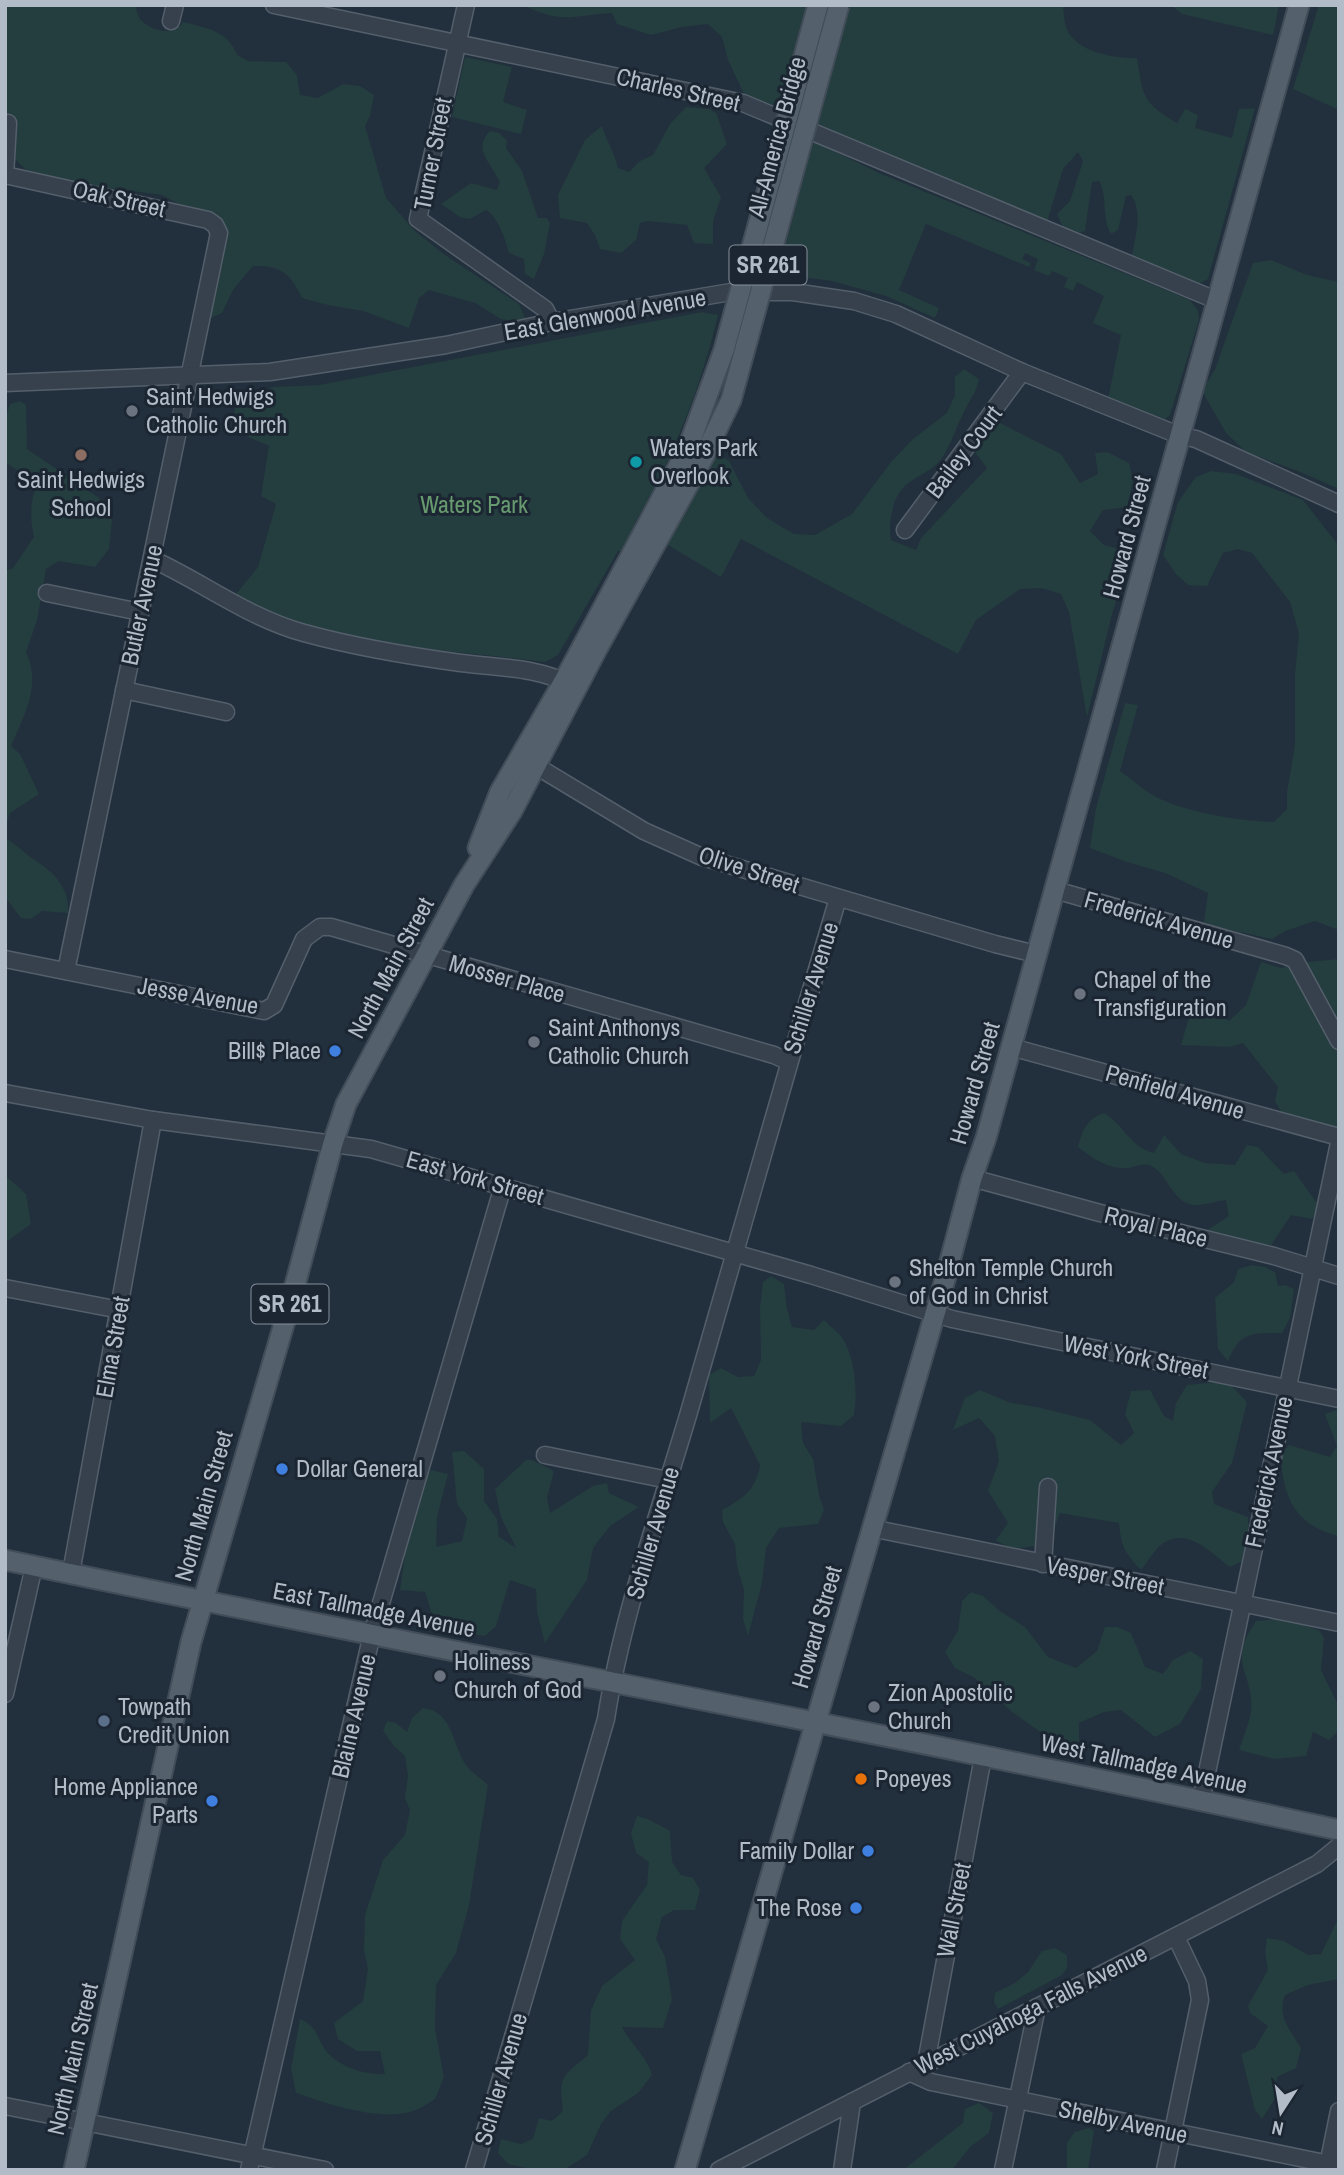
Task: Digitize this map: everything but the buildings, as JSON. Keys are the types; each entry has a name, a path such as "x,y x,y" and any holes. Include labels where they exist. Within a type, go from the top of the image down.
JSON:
{"main road":[{"name":"All-America Bridge","path":"664,512 724,350 818,5"},
{"name":"All-America Bridge","path":"664,512 704,456 731,400 839,5"},
{"name":"Howard Street","path":"685,2170 972,1178 986,1138 1298,5"},
{"name":"North Main Street","path":"74,2170 202,1602 346,1104 464,885 512,811 528,760 664,512"},
{"name":"East Tallmadge Avenue","path":"5,1560 134,1589 815,1722"},
{"name":"West Tallmadge Avenue","path":"815,1722 1339,1830"}],"street":[{"name":"Charles Street","path":"274,5 743,103 1218,301"},
{"name":"Turner Street","path":"466,5 418,219 545,309 552,322"},
{"path":"5,175 8,123"},
{"name":"Oak Street","path":"5,175 24,177 208,220 219,230 218,240"},
{"name":"Butler Avenue","path":"66,971 218,240"},
{"name":"East Glenwood Avenue","path":"5,383 188,377 301,369 730,292 793,292 854,301 896,314 1022,372 1181,436 1196,439 1339,504"},
{"name":"Bailey Court","path":"905,530 1022,372"},
{"path":"152,559 187,575 252,614 303,633 461,663 574,676"},
{"path":"47,593 140,612"},
{"path":"124,690 226,712"},
{"name":"Olive Street","path":"528,760 603,808 669,843 737,869 1036,954"},
{"name":"Frederick Avenue","path":"1055,890 1295,960 1339,1041"},
{"name":"Schiller Avenue","path":"474,2170 606,1719 611,1682 668,1480 838,898"},
{"name":"Jesse Avenue","path":"5,959 264,1011 274,1005 304,939 320,927 426,955"},
{"name":"Mosser Place","path":"426,955 774,1055 789,1062"},
{"name":"Penfield Avenue","path":"1011,1047 1339,1137"},
{"name":"East York Street","path":"5,1093 153,1120 370,1149 934,1312"},
{"name":"Elma Street","path":"71,1573 153,1120"},
{"name":"Frederick Avenue","path":"1201,1801 1339,1143"},
{"name":"Royal Place","path":"972,1178 1339,1276"},
{"name":"Blaine Avenue","path":"251,2162 372,1634 503,1186"},
{"path":"5,1288 120,1310"},
{"name":"West York Street","path":"934,1312 974,1324 1339,1399"},
{"path":"545,1455 620,1468 668,1480"},
{"path":"1043,1563 1048,1487"},
{"name":"Vesper Street","path":"871,1528 1339,1623"},
{"path":"5,1694 34,1566"},
{"name":"Wall Street","path":"926,2063 983,1757"},
{"name":"West Cuyahoga Falls Avenue","path":"719,2170 1317,1864 1339,1846"},
{"path":"1165,2170 1200,2000 1197,1981 1175,1937"},
{"path":"1003,2170 1037,2007"},
{"name":"Shelby Avenue","path":"909,2072 931,2082 1331,2166"},
{"path":"842,2170 852,2102"},
{"path":"5,2106 251,2162 325,2170"},
{"path":"1331,2166 1339,2111"}],"green space":[{"path":"5,5 135,5 141,20 152,28 169,31 183,22 200,26 222,35 237,55 248,61 286,62 297,75 300,95 318,98 343,84 360,86 374,95 365,126 386,198 415,231 445,255 519,304 525,318 519,322 501,319 475,303 429,290 419,298 409,328 363,311 302,298 284,272 271,267 253,266 233,290 222,313 204,321 214,275 224,256 219,233 208,220 162,195 66,182 25,169 13,157 5,158"},
{"path":"523,5 806,5 781,99 773,116 745,96 728,60 722,37 708,24 651,35 617,24 612,13 557,17"},
{"path":"849,5 1063,5 1067,30 1082,46 1110,56 1137,58 1146,97 1157,109 1177,123 1185,109 1198,115 1195,128 1232,138 1239,109 1255,108 1208,279 1198,284 1180,276 1145,267 1132,256 1137,225 1135,201 1131,195 1126,196 1118,230 1111,234 1099,181 1092,182 1085,231 1075,234 1064,230 1057,214 1070,201 1083,161 1078,152 1063,169 1047,222 817,128"},
{"path":"1171,5 1279,5 1273,35 1182,14"},
{"path":"1319,5 1339,5 1339,110 1293,89"},
{"path":"465,57 512,67 503,102 527,110 521,134 452,117"},
{"path":"686,107 709,109 716,113 727,144 704,168 721,197 713,221 713,244 694,243 687,225 648,221 640,223 636,240 621,253 600,249 587,223 560,218 558,195 585,140 602,126 618,168 629,172 640,161 653,155 670,124"},
{"path":"490,131 499,133 507,141 506,148 522,171 538,218 547,218 550,223 544,254 534,279 525,274 524,259 509,253 501,229 491,214 486,210 470,219 460,217 441,204 471,183 497,190 500,182 483,150 485,138"},
{"path":"813,141 879,173 1190,300 1198,311 1199,320 1170,415 1165,419 1108,399 1121,335 1093,323 1104,296 1077,282 1073,291 1064,287 1068,278 1052,271 1049,276 1034,270 1038,259 1025,253 1022,259 1031,263 1029,267 926,224 899,290 939,308 935,318 886,296 832,281 778,274"},
{"path":"1271,260 1307,275 1339,282 1339,489 1246,452 1226,433 1202,391 1215,369 1253,263"},
{"name":"Waters Park","path":"702,312 718,315 684,422 633,532 621,551 618,551 558,655 545,662 444,651 344,635 279,616 236,594 258,567 276,504 261,496 269,446 239,433 233,421 236,400 273,387 319,385"},
{"path":"964,369 979,379 975,391 942,458 930,470 907,484 898,495 891,518 891,540 916,550 921,538 987,468 972,448 994,418 1061,454 1080,483 1098,474 1095,453 1107,452 1129,463 1133,481 1127,507 1103,510 1090,531 1104,545 1131,552 1111,618 1087,717 1069,612 1061,594 1042,588 1020,589 976,620 958,654 741,539 721,577 658,539 708,448 729,461 748,498 767,518 794,534 815,535 852,514 892,461 913,439 947,413 955,395 955,377"},
{"path":"20,401 26,405 27,449 99,498 112,520 109,549 95,567 59,561 46,569 37,620 26,652 32,688 26,711 11,746 20,754 39,794 10,813 5,828 5,571 13,568 34,537 31,513 35,489 5,462 5,420 10,404"},
{"path":"1211,471 1236,474 1303,500 1339,546 1339,930 1315,921 1285,931 1272,939 1217,927 1204,922 1208,893 1165,873 1090,848 1096,808 1125,703 1138,705 1120,771 1151,794 1194,811 1244,820 1274,822 1287,809 1287,792 1295,745 1295,674 1299,633 1290,602 1252,553 1238,549 1223,553 1207,586 1188,585 1176,574 1163,555 1178,502 1196,477"},
{"path":"5,838 59,881 66,896 68,913 42,911 31,919 21,918 5,897"},
{"path":"1339,959 1339,1166 1327,1129 1283,1115 1275,1101 1278,1087 1243,1043 1230,1047 1181,1045 1192,1007 1210,1008 1229,1021 1246,1005 1261,962 1281,968"},
{"path":"1104,1113 1139,1146 1154,1153 1164,1135 1181,1154 1205,1163 1235,1165 1247,1145 1258,1147 1284,1174 1294,1171 1319,1206 1312,1219 1291,1215 1271,1245 1243,1242 1204,1232 1229,1216 1226,1200 1197,1205 1186,1203 1174,1193 1155,1168 1149,1165 1114,1167 1095,1159 1078,1147 1086,1126 1093,1118"},
{"path":"5,1175 26,1194 31,1224 6,1242"},
{"path":"1252,1265 1275,1272 1278,1286 1285,1285 1294,1289 1290,1318 1282,1333 1255,1334 1243,1339 1237,1344 1228,1361 1218,1349 1215,1298 1234,1282 1238,1269"},
{"path":"771,1276 784,1284 792,1327 814,1330 824,1320 841,1336 852,1364 855,1406 854,1415 841,1426 801,1422 803,1443 813,1459 824,1510 818,1524 779,1528 766,1548 762,1583 748,1636 743,1619 744,1590 737,1566 735,1544 723,1522 722,1510 737,1502 752,1488 760,1465 731,1408 710,1423 709,1375 721,1368 738,1377 754,1376 761,1360 760,1307 763,1282"},
{"path":"1227,1381 1247,1402 1232,1463 1212,1492 1214,1504 1248,1517 1249,1540 1245,1560 1230,1567 1207,1549 1180,1538 1162,1544 1141,1570 1125,1549 1119,1523 1060,1513 1049,1543 1016,1548 996,1540 1008,1523 988,1491 999,1461 995,1436 979,1418 953,1430 965,1398 980,1390 1011,1403 1090,1420 1121,1445 1134,1433 1125,1414 1131,1391 1150,1390 1164,1416 1173,1421 1176,1403 1187,1385"},
{"path":"1339,1409 1339,1536 1312,1525 1294,1507 1284,1483 1281,1454 1289,1445 1330,1457 1337,1446 1325,1414"},
{"path":"464,1451 484,1469 484,1501 497,1519 499,1537 516,1548 501,1517 495,1489 526,1460 532,1460 554,1471 547,1498 550,1513 593,1486 607,1483 609,1493 639,1507 610,1526 593,1548 587,1580 545,1643 537,1612 536,1589 510,1580 496,1626 485,1636 463,1633 433,1618 425,1592 400,1590 412,1513 431,1470 448,1474 437,1517 436,1547 462,1541 467,1518 457,1504 452,1452"},
{"path":"971,1592 983,1596 1025,1627 1048,1657 1076,1668 1097,1651 1105,1627 1117,1627 1131,1633 1145,1667 1163,1674 1173,1660 1190,1651 1203,1659 1201,1689 1180,1724 1155,1737 1121,1710 1104,1712 1079,1723 1079,1747 1067,1754 1012,1712 975,1678 955,1668 945,1652 958,1631 962,1601"},
{"path":"1287,1618 1320,1631 1324,1638 1321,1670 1339,1707 1339,1730 1329,1740 1313,1732 1306,1756 1274,1759 1239,1750 1251,1712 1249,1687 1243,1668 1243,1648 1256,1621"},
{"path":"423,1708 433,1710 446,1721 466,1765 488,1785 469,1905 456,1953 436,1985 435,2029 444,2077 435,2099 421,2108 403,2113 372,2113 339,2107 296,2093 291,2069 300,2019 311,2026 324,2048 340,2063 362,2072 385,2074 380,2051 357,2051 338,2039 334,2023 363,2001 368,1969 364,1950 365,1915 383,1860 405,1835 410,1810 405,1798 408,1776 405,1756 383,1731 387,1721 396,1723 407,1732 412,1718"},
{"path":"637,1816 670,1831 672,1862 681,1875 693,1878 700,1890 695,1910 674,1910 662,1917 656,1939 665,1957 672,1999 663,2028 622,2027 652,2075 638,2093 611,2111 601,2124 587,2155 564,2170 535,2170 508,2164 498,2153 501,2139 521,2144 533,2139 539,2118 552,2121 563,2111 562,2084 567,2073 588,2055 591,2010 602,1986 635,1960 620,1939 622,1921 647,1885 649,1862 636,1853 631,1833"},
{"path":"1339,1917 1339,1979 1308,1985 1285,1995 1284,2017 1301,2048 1296,2068 1277,2077 1276,2097 1262,2119 1255,2110 1241,2054 1255,2048 1268,2026 1250,2013 1248,2006 1268,1970 1265,1952 1267,1938 1284,1941 1308,1955 1321,1954"},
{"path":"1055,1948 1067,1955 1067,1968 1062,1975 998,2009 994,2002 995,1993 1015,1983 1028,1972 1042,1951"},
{"path":"979,2103 993,2113 989,2133 970,2147 952,2170 903,2170 963,2123 965,2109"},
{"path":"1089,2128 1094,2131 1088,2170 1067,2170 1067,2143 1075,2132"}],"place":[{"name":"Saint Hedwigs Catholic Church","path":"132,411"},
{"name":"Saint Hedwigs School","path":"81,455"},
{"name":"Waters Park Overlook","path":"636,462"},
{"name":"Chapel of the Transfiguration","path":"1080,994"},
{"name":"Saint Anthonys Catholic Church","path":"534,1042"},
{"name":"Bill$ Place","path":"335,1051"},
{"name":"Shelton Temple Church of God in Christ","path":"895,1282"},
{"name":"Dollar General","path":"282,1469"},
{"name":"Holiness Church of God","path":"440,1676"},
{"name":"Zion Apostolic Church","path":"874,1707"},
{"name":"Towpath Credit Union","path":"104,1721"},
{"name":"Popeyes","path":"861,1779"},
{"name":"Home Appliance Parts","path":"212,1801"},
{"name":"Family Dollar","path":"868,1851"},
{"name":"The Rose","path":"856,1908"}]}
